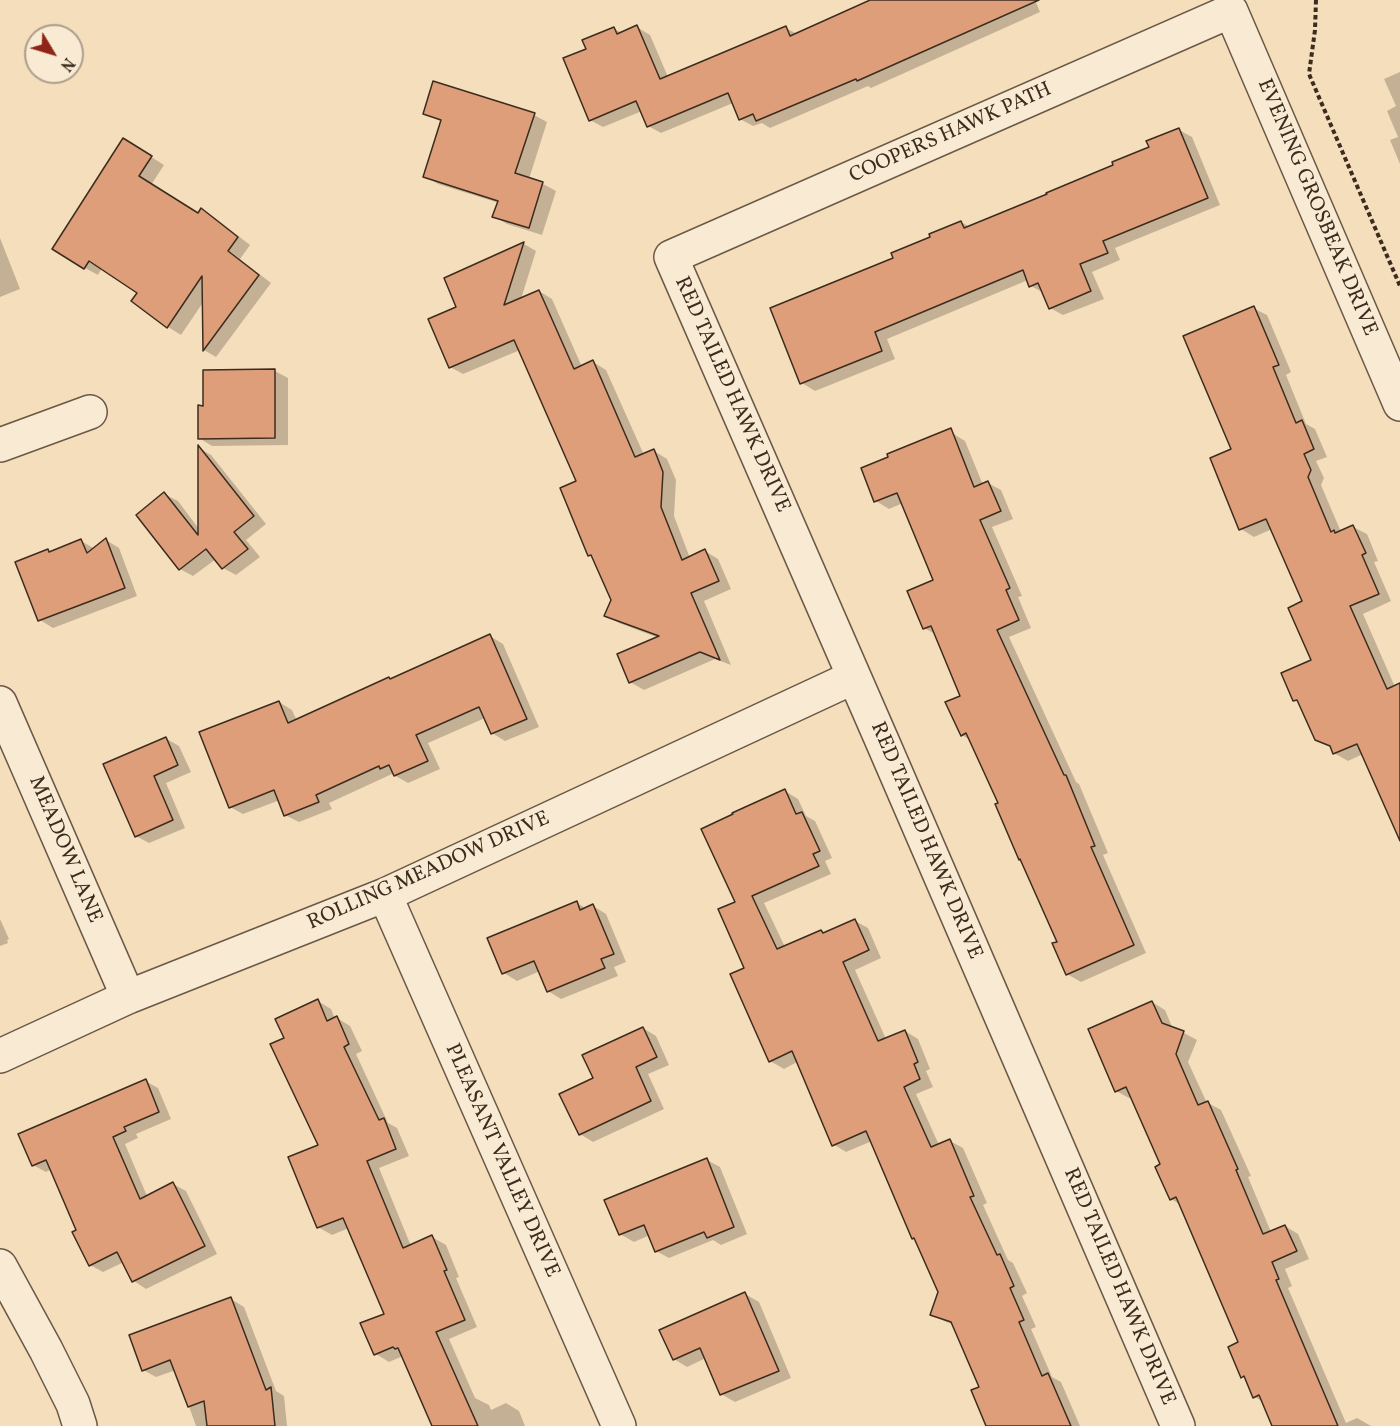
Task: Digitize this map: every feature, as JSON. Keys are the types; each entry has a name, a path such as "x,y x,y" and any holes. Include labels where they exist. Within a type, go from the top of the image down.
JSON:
{"street":[{"name":"COOPERS HAWK PATH","path":"670,257 1231,11"},
{"name":"EVENING GROSBEAK DRIVE","path":"1231,11 1400,404"},
{"name":"RED TAILED HAWK DRIVE","path":"670,257 1178,1426"},
{"path":"0,445 90,412"},
{"name":"ROLLING MEADOW DRIVE","path":"0,1056 128,997 385,895 854,678"},
{"name":"MEADOW LANE","path":"0,703 128,997"},
{"name":"PLEASANT VALLEY DRIVE","path":"385,895 619,1426"},
{"path":"0,1266 46,1350 73,1404 80,1426"}],"path":[{"path":"1316,0 1315,30 1309,74 1400,286"}],"building":[{"path":"870,0 1039,0 857,81 856,79 756,121 753,114 739,120 728,93 647,127 636,101 589,121 563,58 586,49 582,40 614,27 617,34 637,25 660,79 786,26 790,36"},
{"path":"433,81 535,113 515,173 543,182 529,228 492,217 498,201 423,177 441,120 423,114"},
{"path":"1179,128 1208,198 1103,241 1108,253 1080,264 1091,291 1049,309 1038,283 1029,287 1023,270 875,332 882,351 800,384 770,308 893,258 891,253 930,237 929,234 961,221 964,228 1113,165 1112,162 1149,147 1146,141"},
{"path":"123,138 152,156 139,176 198,213 201,208 238,237 228,251 259,275 203,351 202,276 167,328 131,301 137,293 89,261 84,269 52,249"},
{"path":"524,242 504,305 539,290 574,369 593,360 635,457 654,449 663,472 661,507 682,560 705,549 719,581 691,593 720,660 700,652 629,683 617,654 659,636 604,616 611,600 591,555 588,556 560,488 576,481 514,340 449,368 428,319 456,307 444,278"},
{"path":"1254,306 1279,365 1273,367 1296,423 1302,420 1314,449 1304,454 1311,470 1308,477 1331,532 1334,530 1335,533 1353,525 1366,553 1362,555 1379,594 1350,606 1387,689 1400,683 1400,841 1357,744 1333,754 1330,746 1315,740 1297,700 1293,701 1281,673 1311,660 1288,608 1302,601 1266,519 1239,530 1210,458 1231,449 1183,336"},
{"path":"275,369 275,438 198,439 198,405 203,406 203,370"},
{"path":"951,428 974,487 988,481 1001,511 980,520 1010,588 1006,590 1019,620 997,630 1064,775 1066,775 1095,846 1091,847 1134,945 1066,975 1052,943 1057,942 995,804 998,803 966,733 961,736 945,702 960,696 931,626 923,629 907,591 933,580 897,493 874,502 861,468 888,457 887,454"},
{"path":"198,445 254,516 234,532 248,549 222,569 206,549 179,570 136,515 164,492 198,535"},
{"path":"106,538 125,588 38,621 15,562 81,539 87,553"},
{"path":"490,634 527,719 491,734 479,707 416,735 428,761 394,776 389,765 380,769 379,766 316,795 319,802 284,816 274,790 229,808 199,732 279,701 288,723"},
{"path":"166,737 178,765 154,776 173,820 135,837 103,764"},
{"path":"785,789 796,814 802,812 820,851 813,854 819,866 752,896 777,949 821,930 823,933 855,919 869,950 843,962 878,1041 905,1030 918,1062 914,1064 920,1079 904,1087 931,1147 950,1139 974,1196 970,1197 1014,1286 1010,1288 1024,1320 1019,1322 1042,1376 1048,1373 1071,1426 986,1426 971,1390 979,1387 951,1322 930,1315 938,1292 914,1238 912,1239 866,1131 832,1146 792,1051 769,1062 730,974 744,968 718,909 735,902 701,829"},
{"path":"577,901 580,910 593,904 614,954 601,959 605,968 547,992 534,961 502,974 487,938"},
{"path":"318,999 327,1021 337,1016 349,1044 344,1047 379,1120 384,1118 396,1149 367,1161 403,1248 432,1235 447,1270 444,1271 465,1320 436,1332 478,1426 432,1426 398,1348 393,1347 374,1355 360,1323 384,1314 343,1218 317,1228 288,1157 318,1145 270,1044 284,1038 275,1019"},
{"path":"1152,1001 1162,1023 1184,1031 1176,1054 1198,1105 1208,1101 1263,1234 1285,1225 1297,1251 1272,1262 1279,1279 1276,1280 1338,1426 1272,1426 1259,1395 1253,1398 1244,1376 1241,1378 1228,1347 1238,1342 1176,1197 1170,1200 1155,1167 1160,1164 1126,1087 1115,1092 1088,1029"},
{"path":"643,1027 657,1057 636,1067 651,1101 579,1135 559,1094 593,1078 582,1055"},
{"path":"146,1079 159,1112 124,1127 126,1131 113,1137 140,1199 173,1182 205,1246 132,1282 117,1252 89,1266 72,1232 76,1230 46,1160 32,1166 18,1134"},
{"path":"707,1158 734,1227 707,1238 704,1232 655,1252 644,1225 619,1235 604,1200"},
{"path":"745,1292 779,1371 720,1395 700,1348 673,1360 659,1330"},
{"path":"231,1297 266,1390 271,1387 275,1426 207,1426 204,1401 188,1407 170,1360 142,1371 129,1335"}]}
